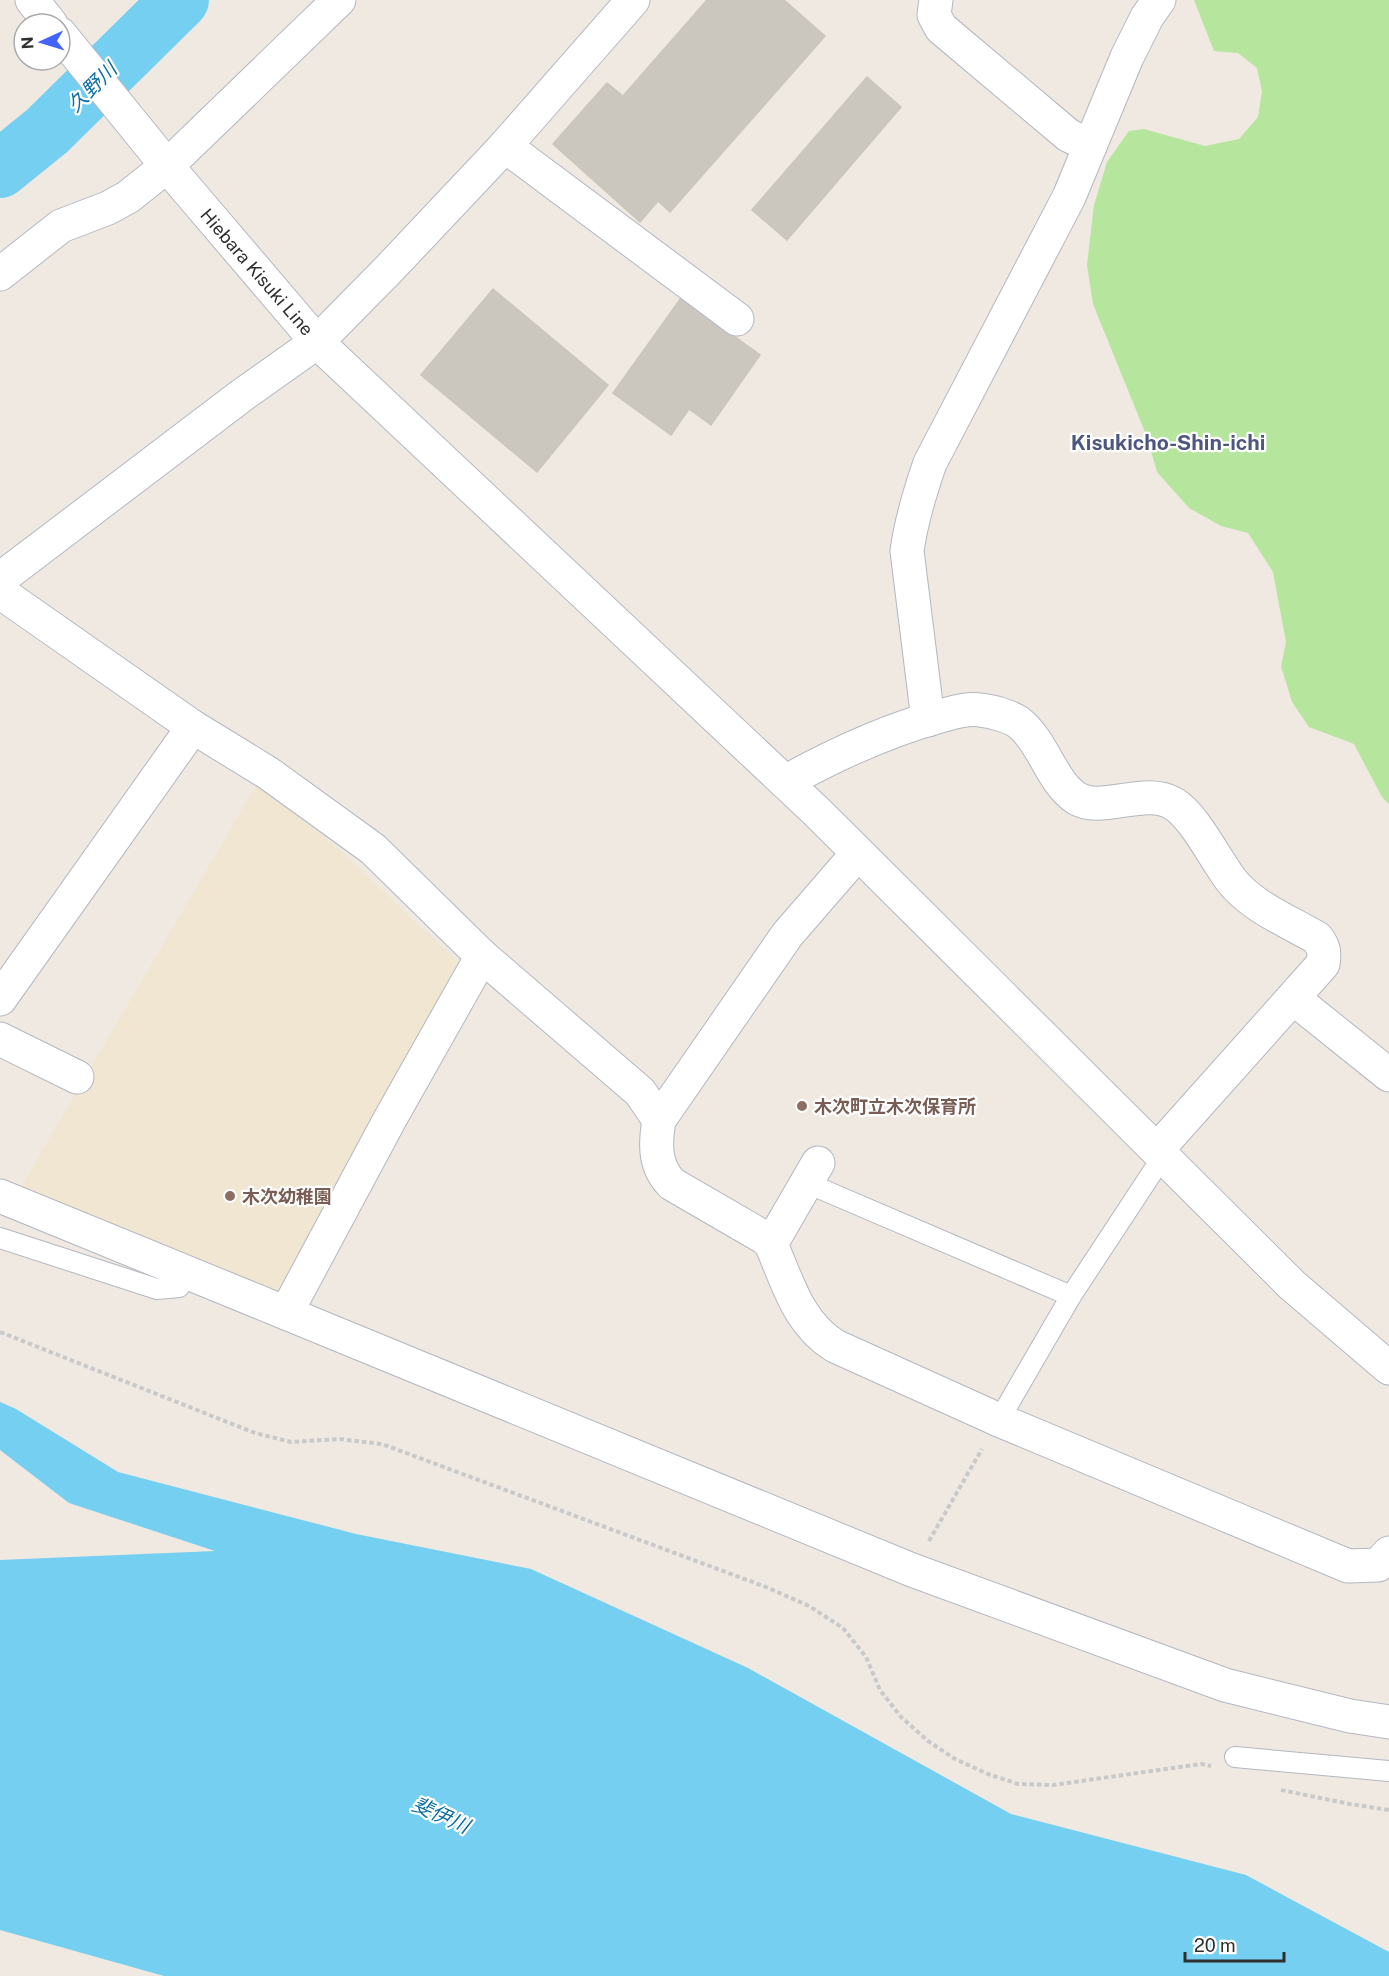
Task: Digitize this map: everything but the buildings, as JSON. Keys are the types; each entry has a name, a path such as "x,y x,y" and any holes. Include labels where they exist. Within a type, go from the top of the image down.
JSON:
{"street":[{"path":"0,274 60,226 108,208 128,197 162,160 339,0"},
{"path":"633,0 505,146 317,342 785,782 1292,1285 1389,1368"},
{"path":"936,0 934,15 941,28 1068,135 1090,146"},
{"path":"928,720 907,552 917,501 930,463 1069,197 1127,57 1147,17 1160,0"},
{"name":"Hiebara Kisuki Line","path":"0,579 241,396 317,342 162,160 72,49"},
{"path":"505,146 737,319"},
{"path":"0,592 193,727 268,773 373,849 482,956 640,1092 659,1120"},
{"path":"785,782 860,744 928,720 970,710 999,714 1017,721 1030,733 1065,787 1076,798 1095,803 1161,798 1174,803 1185,813 1231,880 1244,894 1317,938 1325,955 1323,964 1160,1153"},
{"path":"0,999 193,727"},
{"path":"858,853 787,935 659,1120 655,1142 656,1155 665,1178 756,1232 771,1244 800,1310 813,1330 835,1346 999,1420 1348,1566 1378,1565 1389,1553"},
{"path":"286,1313 390,1119 482,956"},
{"path":"1293,998 1389,1075"},
{"path":"0,1039 77,1077"},
{"path":"771,1244 812,1173"},
{"path":"0,1196 912,1570 1225,1685 1350,1716 1389,1722"}],"lane":[{"path":"999,1420 1071,1296 1160,1153"},
{"path":"812,1173 1071,1296"},
{"path":"0,1238 157,1289 179,1287 188,1274"},
{"path":"1227,1762 1389,1771"}],"path":[{"path":"0,1332 255,1433 291,1442 339,1439 382,1444 766,1587 809,1606 843,1628 866,1658 880,1690 901,1717 928,1741 956,1759 988,1774 1018,1784 1053,1785 1227,1762"},
{"path":"912,1570 999,1420"},
{"path":"1277,1789 1389,1810"}],"shaded area":[{"path":"257,784 340,850 460,964 285,1287 273,1296 14,1199"}],"green space":[{"path":"1194,0 1389,0 1389,804 1382,797 1354,744 1309,727 1292,702 1281,666 1286,642 1273,572 1248,533 1221,526 1189,508 1157,472 1147,437 1093,304 1087,265 1094,205 1107,162 1129,131 1144,129 1205,146 1239,139 1258,117 1262,91 1257,68 1238,53 1214,51"}],"water":[{"name":"斐伊川","path":"0,1402 16,1409 118,1472 356,1534 531,1569 748,1668 1011,1814 1246,1875 1389,1952 1389,1976 164,1976 0,1930 0,1560 215,1551 69,1503 0,1450"}],"waterway":[{"name":"久野川","path":"0,169 47,131 180,0"}],"place":[{"name":"木次町立木次保育所","path":"802,1106"},
{"name":"木次幼稚園","path":"230,1196"}],"district":[{"name":"Kisukicho-Shin-ichi","path":"1168,442"}]}
